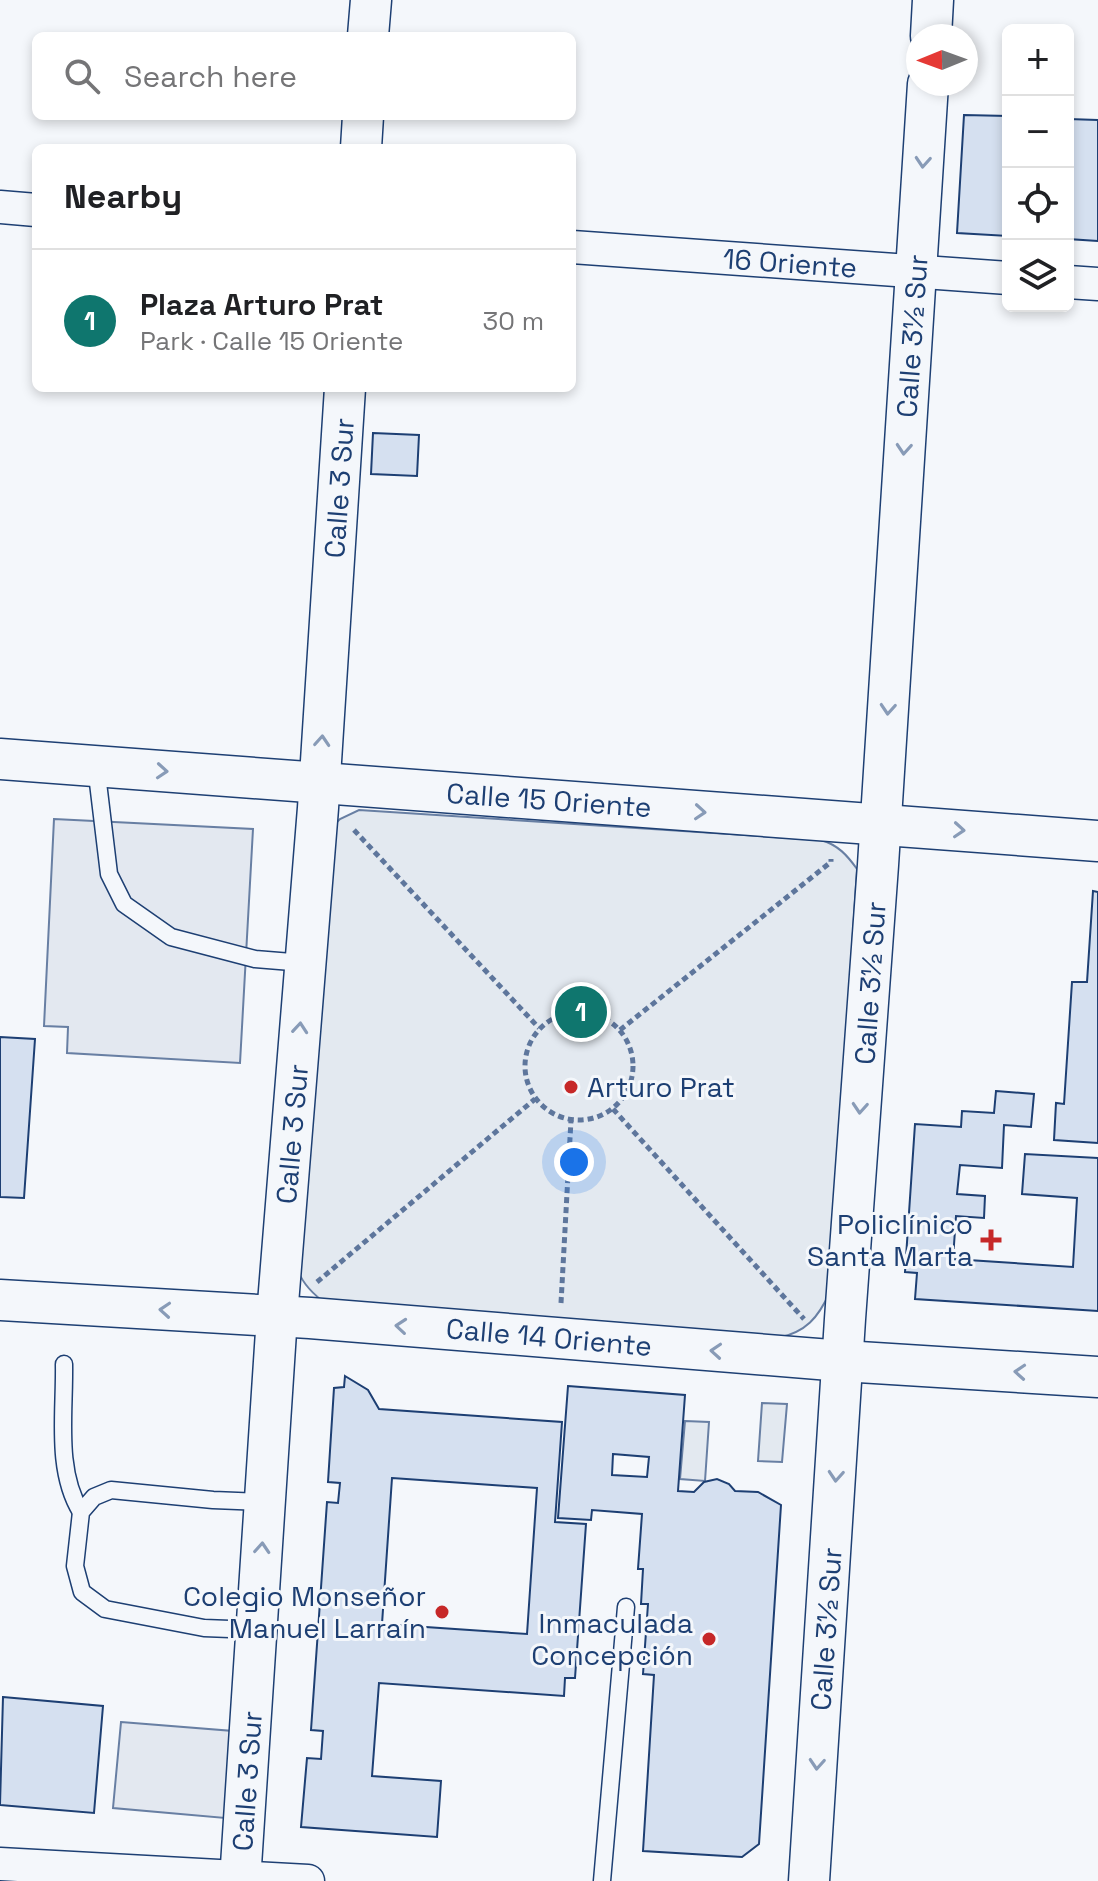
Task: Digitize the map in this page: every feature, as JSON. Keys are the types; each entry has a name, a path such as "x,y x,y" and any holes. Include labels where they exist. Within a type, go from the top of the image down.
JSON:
{"street":[{"path":"368,32 371,0"},
{"path":"932,24 933,0"},
{"name":"Calle 3½ Sur","path":"809,1881 927,96"},
{"path":"361,144 363,120"},
{"path":"0,207 32,210"},
{"name":"16 Oriente","path":"576,247 1002,278"},
{"path":"1074,282 1098,284"},
{"name":"Calle 3 Sur","path":"240,1879 277,1316 316,828 345,392"},
{"name":"Calle 15 Oriente","path":"0,759 1098,841"},
{"name":"Calle 14 Oriente","path":"0,1300 277,1316 843,1361 1098,1377"},
{"path":"0,1864 76,1875 308,1881"}],"lane":[{"path":"96,766 109,874 124,904 171,937 255,959 306,963"},
{"path":"64,1364 67,1476 72,1498 81,1512"},
{"path":"256,1630 204,1628 105,1609 82,1592 75,1566 81,1512 94,1497 111,1490 266,1502"},
{"path":"602,1881 626,1607"}],"path":[{"path":"620,1030 831,862 833,822"},
{"path":"316,828 355,830 539,1028"},
{"path":"577,1011 601,1016 620,1030 630,1048 633,1070 627,1092 613,1109 600,1116 571,1120 557,1116 535,1099 526,1082 524,1063 529,1044 539,1028 557,1016 577,1011"},
{"path":"313,1285 535,1099"},
{"path":"613,1109 804,1319"},
{"path":"559,1338 571,1120"}],"shaded area":[{"path":"359,810 821,840 850,859 857,869 830,1292 821,1309 804,1328 778,1338 328,1305 310,1290 298,1271 332,827 340,819"},
{"path":"54,819 253,829 240,1063 67,1053 68,1027 44,1026"},
{"path":"762,1403 787,1404 782,1462 758,1461"},
{"path":"685,1421 709,1422 705,1481 680,1479"},
{"path":"121,1722 233,1731 225,1818 113,1808"}],"building":[{"path":"964,115 1002,116 1002,236 957,233"},
{"path":"1074,119 1098,120 1098,241 1074,239"},
{"path":"373,433 419,435 417,476 371,474"},
{"path":"1093,891 1098,892 1098,1143 1054,1140 1056,1103 1064,1104 1072,982 1087,982"},
{"path":"0,1037 35,1039 24,1198 0,1197"},
{"path":"996,1091 1034,1094 1031,1127 1004,1125 1002,1168 960,1165 957,1194 985,1196 984,1218 956,1216 953,1259 1073,1267 1077,1198 1022,1194 1025,1154 1098,1158 1098,1311 915,1299 917,1273 905,1272 915,1124 961,1127 962,1111 994,1113"},
{"path":"345,1376 368,1390 379,1409 562,1422 555,1522 586,1524 575,1678 565,1678 564,1696 379,1683 372,1776 441,1781 437,1837 301,1827 307,1758 321,1759 323,1731 311,1730 327,1502 338,1503 340,1483 328,1482 334,1388 344,1387","holes":["392,1478 537,1488 527,1634 382,1624"]},
{"name":"Inmaculada Concepción","path":"568,1386 685,1395 678,1491 694,1492 704,1482 717,1479 729,1484 735,1491 758,1492 781,1505 759,1844 742,1857 643,1851 654,1675 643,1674 648,1604 641,1604 643,1569 638,1569 642,1514 592,1510 591,1520 558,1518","holes":["613,1454 649,1457 647,1477 612,1475"]},
{"path":"3,1697 103,1706 94,1813 0,1805"}],"place":[{"name":"Plaza Arturo Prat","path":"581,1012"},
{"name":"Arturo Prat","path":"571,1087"},
{"name":"Policlínico Santa Marta","path":"991,1240"},
{"name":"Colegio Monseñor Manuel Larraín","path":"442,1612"},
{"name":"Inmaculada Concepción","path":"709,1639"}]}
